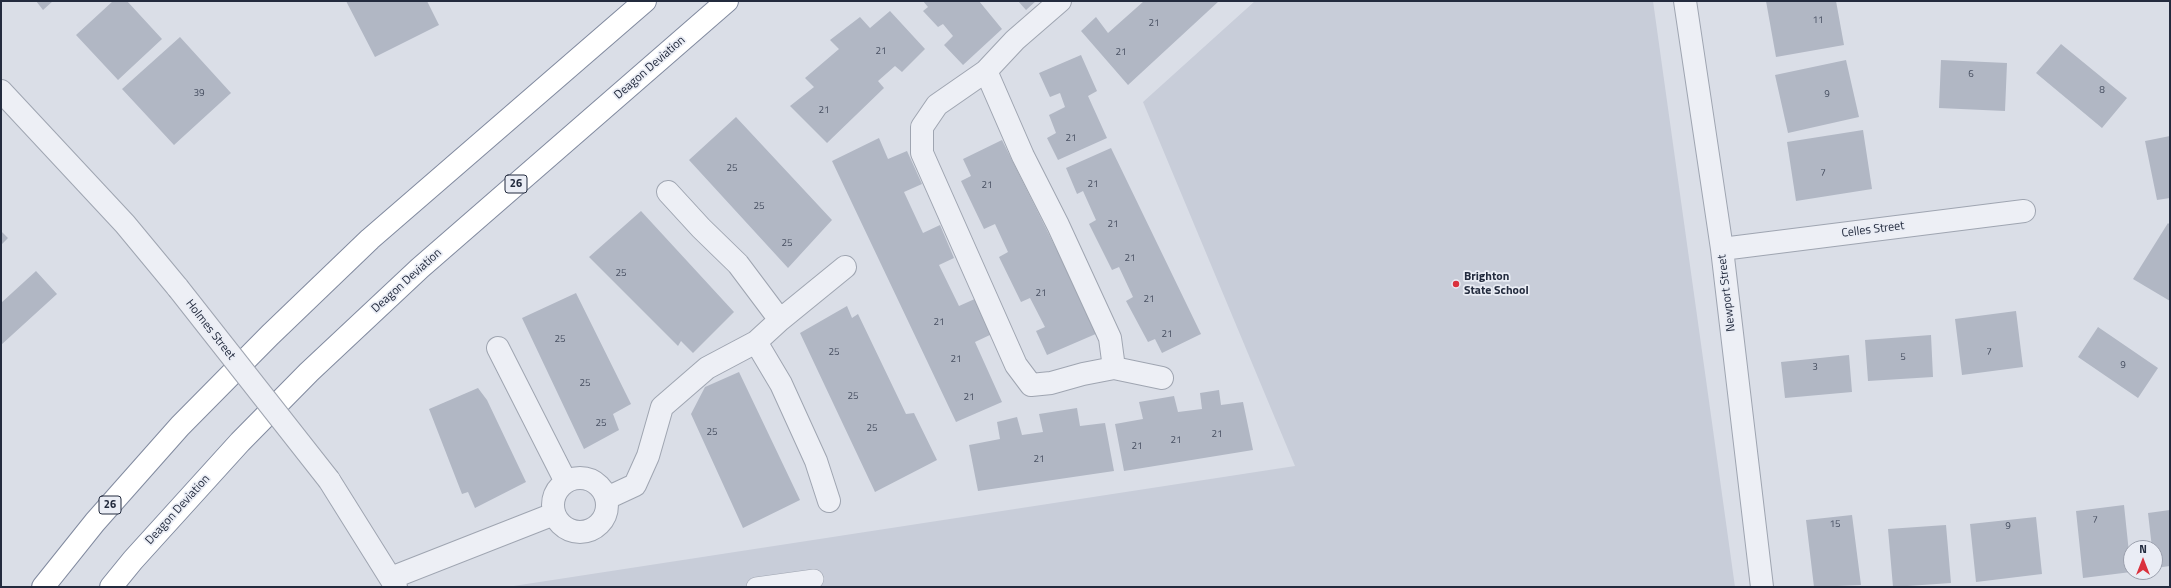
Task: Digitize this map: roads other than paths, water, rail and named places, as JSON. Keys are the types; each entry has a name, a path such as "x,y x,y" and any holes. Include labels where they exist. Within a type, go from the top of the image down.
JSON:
{"highway":[{"name":"26","path":"43,587 95,522 180,426 270,335 370,239 645,1"},
{"name":"Deagon Deviation","path":"111,587 133,560 240,442 309,372 420,268 727,1"}],"street":[{"path":"1060,1 1015,40 986,71 937,105 922,127 922,153 1016,365 1030,385 1051,383 1083,374 1114,368 1162,378"},
{"name":"Newport Street","path":"1685,1 1722,249 1762,587"},
{"path":"986,71 1023,156 1062,232 1107,331 1110,338 1114,368"},
{"name":"Holmes Street","path":"1,91 125,224 178,288 329,480 393,582"},
{"path":"668,192 738,264 780,320"},
{"name":"Celles Street","path":"1722,249 2024,211"},
{"path":"607,498 635,485 648,456 662,408 707,368 756,342 780,320 845,267"},
{"path":"756,342 781,384 816,461 829,501"},
{"path":"498,348 566,482"},
{"path":"574,478 593,481 603,489 607,498 608,508 605,518 595,528 586,532 576,532 564,527 554,514 554,495 559,487 574,478"},
{"path":"393,582 554,514"}],"lane":[{"path":"756,587 814,579"}],"place":[{"name":"Brighton State School","path":"1456,284"}]}
